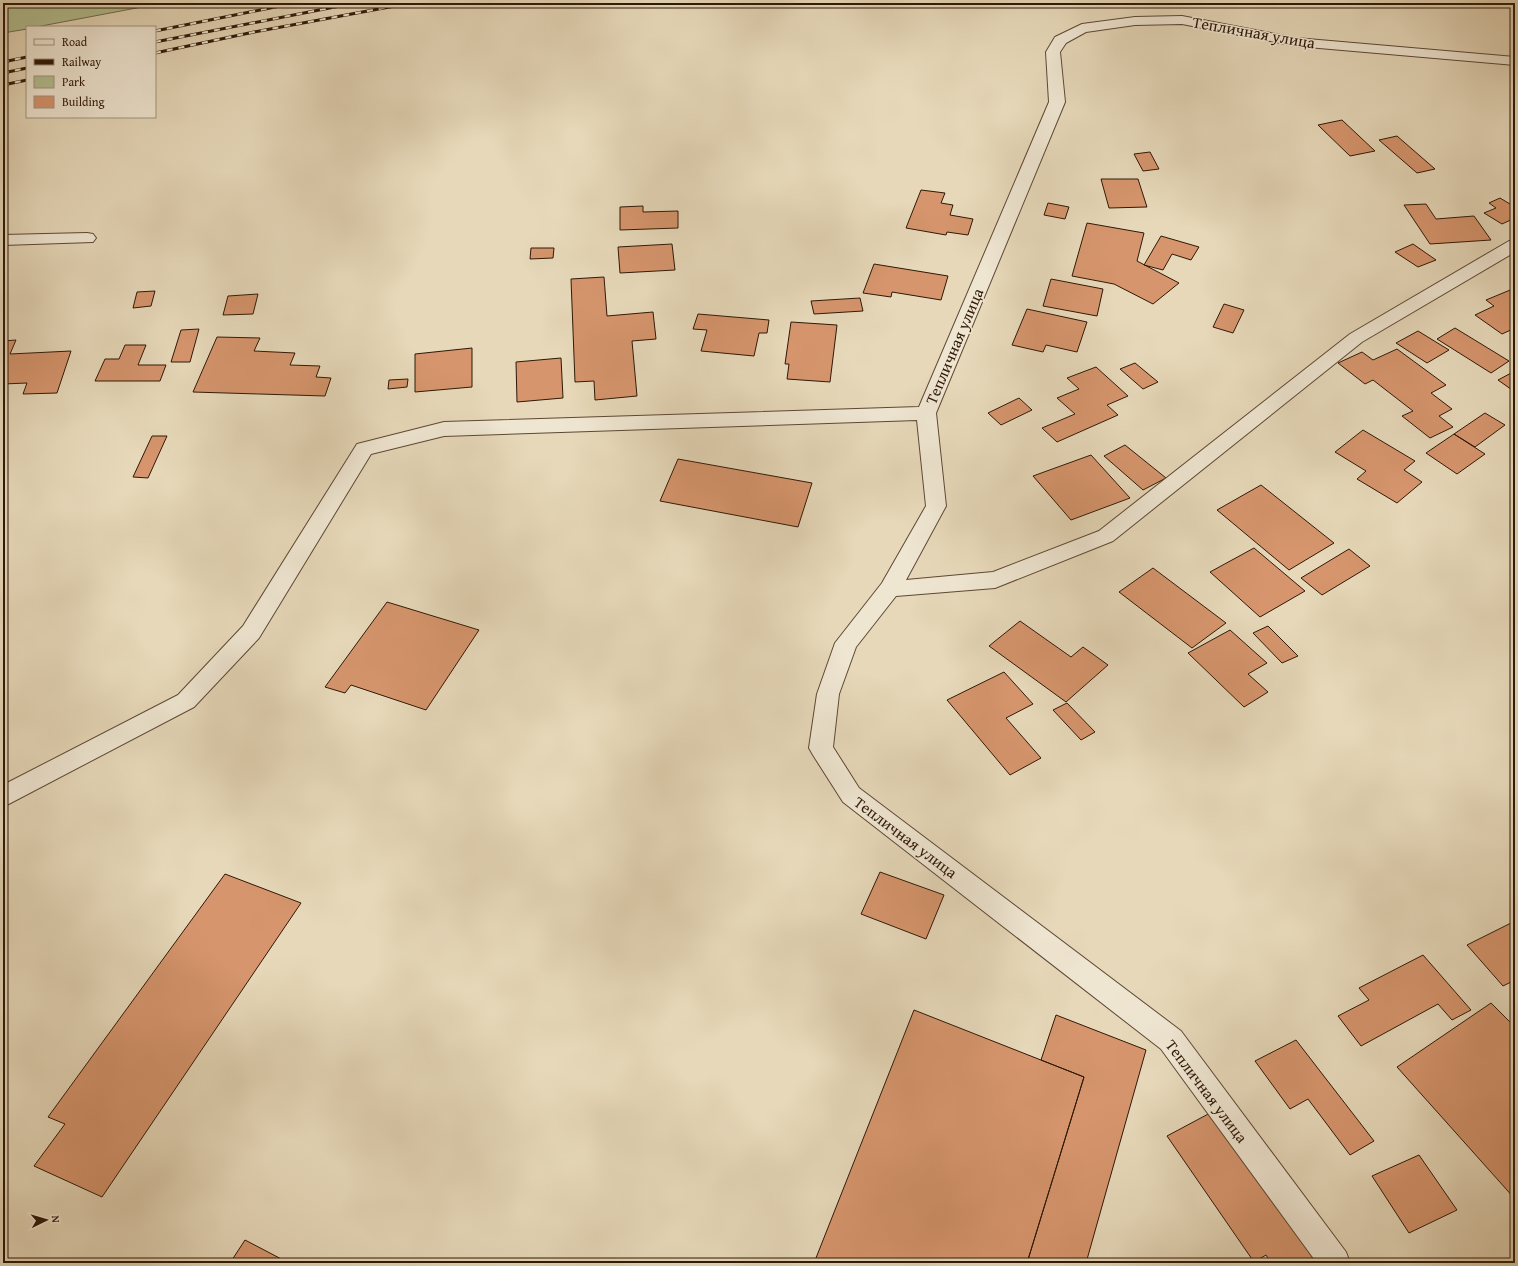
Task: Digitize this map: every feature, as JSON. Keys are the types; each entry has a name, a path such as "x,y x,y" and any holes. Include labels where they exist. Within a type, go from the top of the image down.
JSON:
{"street":[{"name":"Тепличная улица","path":"1335,1263 1171,1040 851,795 821,748 828,694 846,643 890,589 936,506 926,413 1057,102 1053,52 1060,40 1082,28 1135,21 1182,20 1296,42 1515,61"},
{"path":"3,240 87,238"},
{"path":"890,589 995,580 1106,536 1356,338 1515,245"},
{"path":"3,797 186,701 251,632 364,449 444,429 926,413"}],"green space":[{"path":"3,3 163,3 41,26 26,26 26,29 3,33"}],"building":[{"path":"1342,120 1375,151 1350,156 1318,125"},
{"path":"1397,136 1435,169 1417,173 1379,140"},
{"path":"1150,152 1159,169 1143,171 1134,154"},
{"path":"1101,179 1138,179 1147,207 1109,208"},
{"path":"921,190 945,193 941,203 953,205 950,215 973,219 968,235 947,232 946,235 906,228"},
{"path":"1500,198 1515,207 1515,218 1502,224 1484,213 1496,208 1489,203"},
{"path":"1048,203 1069,207 1065,219 1044,215"},
{"path":"1426,204 1436,219 1474,216 1491,240 1430,244 1404,205"},
{"path":"643,206 643,212 678,211 678,228 620,230 620,207"},
{"path":"1087,223 1144,233 1137,261 1179,283 1153,304 1114,284 1072,276"},
{"path":"1161,236 1199,247 1191,260 1172,254 1163,270 1144,265"},
{"path":"672,244 675,270 620,273 618,247"},
{"path":"1413,244 1436,260 1418,267 1395,252"},
{"path":"531,248 554,248 553,258 530,259"},
{"path":"874,264 948,276 941,300 892,292 891,297 863,293"},
{"path":"604,277 607,316 653,312 656,339 632,341 637,396 595,400 594,381 575,382 571,279"},
{"path":"1051,279 1103,289 1097,316 1043,306"},
{"path":"1515,288 1515,328 1502,334 1475,315 1494,306 1486,300"},
{"path":"155,291 151,306 133,308 137,292"},
{"path":"258,294 253,314 223,315 228,296"},
{"path":"860,298 863,311 814,314 811,301"},
{"path":"1224,304 1244,310 1233,333 1213,327"},
{"path":"1027,309 1087,322 1077,352 1046,345 1043,352 1012,345"},
{"path":"698,314 769,320 767,333 759,333 754,356 701,351 707,330 693,329"},
{"path":"791,322 837,325 830,382 787,379 789,364 785,364"},
{"path":"1455,328 1509,361 1491,373 1437,339"},
{"path":"199,329 190,362 171,362 181,330"},
{"path":"1418,331 1449,350 1427,363 1396,343"},
{"path":"217,337 260,338 254,351 295,353 290,365 320,366 316,377 331,378 325,396 193,392"},
{"path":"16,340 10,354 71,351 57,393 23,394 27,383 3,384 3,341"},
{"path":"125,345 146,345 138,365 166,365 160,381 95,381 105,359 119,359"},
{"path":"472,348 472,387 415,392 415,354"},
{"path":"1397,349 1446,385 1431,393 1452,409 1439,416 1453,427 1430,438 1402,416 1413,411 1373,380 1365,384 1338,363 1362,352 1373,360"},
{"path":"561,358 563,398 517,402 516,362"},
{"path":"1135,363 1158,382 1143,389 1120,369"},
{"path":"1096,367 1128,396 1107,405 1118,415 1057,442 1042,428 1075,414 1057,398 1079,389 1067,378"},
{"path":"1515,371 1515,392 1498,380"},
{"path":"408,379 407,387 388,389 389,380"},
{"path":"1019,398 1032,410 1001,425 988,413"},
{"path":"1485,413 1505,425 1475,447 1454,434"},
{"path":"1363,430 1415,461 1404,470 1422,482 1397,503 1357,479 1366,471 1335,452"},
{"path":"1454,434 1485,454 1457,474 1426,453"},
{"path":"152,436 167,436 148,478 133,477"},
{"path":"1125,445 1166,478 1143,490 1104,456"},
{"path":"1091,455 1130,498 1071,520 1033,476"},
{"path":"678,459 812,483 798,527 660,501"},
{"path":"1261,485 1334,543 1289,570 1217,510"},
{"path":"1254,548 1305,591 1260,617 1210,572"},
{"path":"1349,549 1370,566 1322,595 1301,578"},
{"path":"1153,568 1226,623 1192,648 1119,592"},
{"path":"387,602 479,630 426,710 351,685 345,693 325,687"},
{"path":"1020,621 1071,657 1083,647 1108,665 1066,702 989,646"},
{"path":"1268,626 1298,656 1282,663 1253,633"},
{"path":"1230,630 1267,663 1248,674 1268,692 1244,707 1188,653"},
{"path":"1004,672 1033,704 1006,718 1041,758 1010,775 947,700"},
{"path":"1067,703 1095,732 1081,740 1053,710"},
{"path":"880,872 944,895 926,939 861,914"},
{"path":"225,874 301,903 102,1197 34,1166 65,1124 48,1117"},
{"path":"1515,921 1515,980 1503,986 1467,945"},
{"path":"1423,955 1471,1010 1452,1020 1438,1004 1361,1046 1338,1016 1369,1000 1359,988"},
{"path":"1491,1003 1515,1027 1515,1199 1397,1067"},
{"path":"914,1010 1084,1077 1027,1263 814,1263"},
{"path":"1056,1015 1146,1050 1086,1263 1027,1263 1084,1077 1041,1060"},
{"path":"1296,1040 1374,1141 1350,1155 1308,1099 1290,1109 1255,1061"},
{"path":"1212,1112 1319,1263 1271,1263 1266,1255 1254,1262 1167,1136"},
{"path":"1419,1155 1457,1210 1409,1233 1372,1176"},
{"path":"245,1240 289,1263 230,1263"}],"railway":[{"path":"156,31 295,3"},
{"path":"156,42 355,3"},
{"path":"156,53 254,32 411,3"},
{"path":"3,62 26,57"},
{"path":"3,73 26,68"},
{"path":"3,85 26,80"}]}
